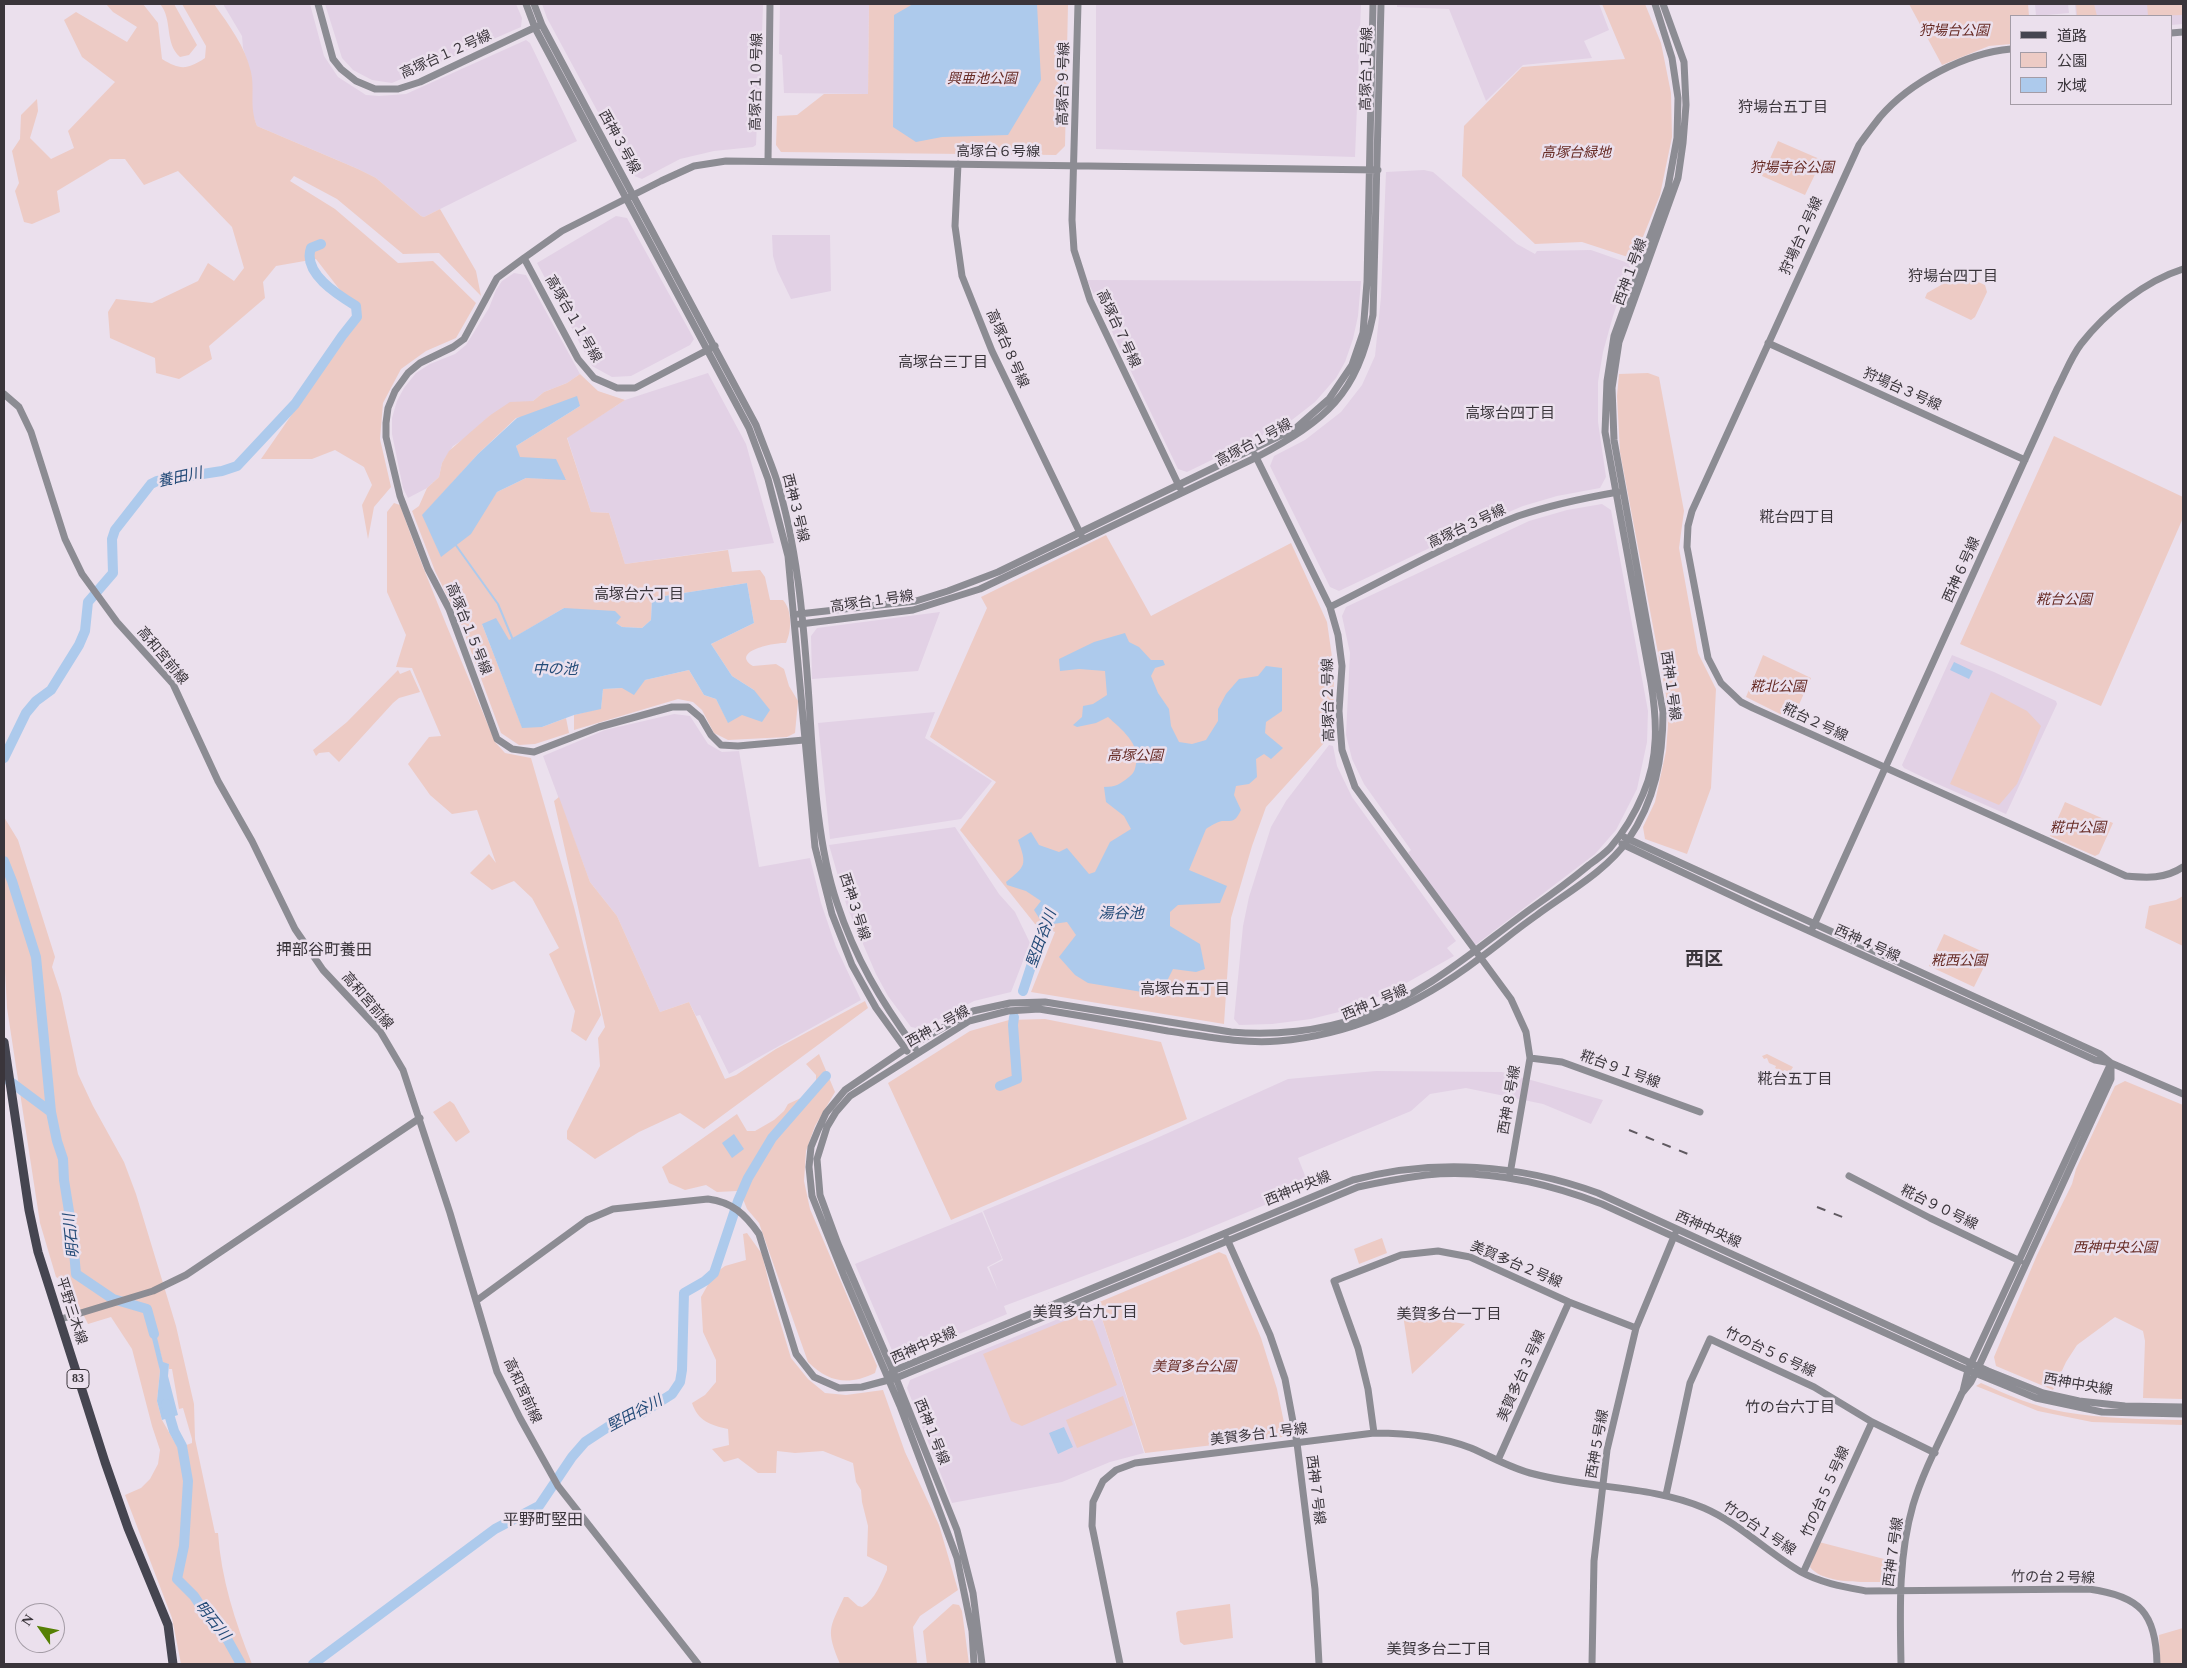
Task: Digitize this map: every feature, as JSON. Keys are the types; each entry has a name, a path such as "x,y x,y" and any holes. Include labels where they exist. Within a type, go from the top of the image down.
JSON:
{"main road":[{"name":"平野三木線","path":"4,1042 34,1235 50,1293 63,1318 105,1462 128,1528 168,1625 173,1664"}],"street":[{"name":"高塚台１２号線","path":"318,4 333,59 341,69 356,81 375,89 398,89 420,82 542,24"},
{"name":"西神３号線","path":"526,4 535,28 749,428 768,480 788,556 798,614 803,623 823,846 836,901 852,943 874,988 918,1052"},
{"name":"西神３号線","path":"534,4 542,24 756,425 776,477 792,540 798,614 794,624 815,846 832,914 852,965 871,1000 910,1056"},
{"name":"高塚台１０号線","path":"768,161 770,4"},
{"name":"高塚台９号線","path":"1075,165 1078,4"},
{"name":"高塚台１号線","path":"798,614 916,601 998,572 1296,428 1329,399 1352,365 1363,333 1367,282 1373,4"},
{"name":"高塚台１号線","path":"794,624 914,610 980,589 1257,457 1295,437 1321,418 1349,383 1364,353 1373,315 1382,4"},
{"name":"西神１号線","path":"982,1664 973,1594 957,1530 838,1244 820,1195 817,1159 827,1127 836,1112 850,1096 910,1056 969,1021 1008,1011 1040,1009 1238,1041 1277,1041 1346,1030 1411,1003 1480,959 1504,939 1601,868 1626,842 1647,807 1654,789 1663,736 1663,712 1606,432 1607,380 1614,336 1668,187 1677,138 1678,98 1672,58 1655,4"},
{"name":"西神１号線","path":"974,1664 972,1632 957,1558 892,1376 844,1276 812,1196 809,1167 811,1147 818,1130 826,1113 846,1090 906,1049 973,1011 1010,1003 1045,1002 1258,1035 1320,1028 1361,1017 1416,992 1561,887 1609,849 1643,794 1654,757 1656,738 1656,711 1619,491 1614,440 1612,388 1620,342 1678,178 1683,143 1686,105 1684,62 1663,4"},
{"name":"狩場台２号線","path":"1768,343 1843,176 1859,144 1881,116 1940,70 1966,59 1997,50 2010,49"},
{"name":"高塚台６号線","path":"626,199 694,166 726,161 1378,170"},
{"name":"高塚台８号線","path":"958,164 955,226 962,276 992,351 1084,540"},
{"name":"高塚台７号線","path":"1075,165 1072,220 1074,250 1081,279 1182,493"},
{"path":"524,258 562,231 626,199"},
{"name":"高塚台１１号線","path":"524,258 578,359 594,378 617,388 635,388 715,346"},
{"name":"高塚台１５号線","path":"524,258 497,278 464,339 453,347 420,363 408,373 395,391 388,408 386,423 386,437 400,496 428,568 448,609 497,739 512,750 534,752 599,727 672,707 688,707 701,718 711,735 721,745 738,746 804,740"},
{"name":"西神６号線","path":"1811,932 2057,388 2081,345 2107,316 2141,290 2183,269"},
{"name":"狩場台３号線","path":"1768,343 2026,460"},
{"name":"糀台２号線","path":"1768,343 1703,484 1688,526 1687,547 1708,658 1721,683 1741,702 2126,876 2154,878 2175,872 2183,867"},
{"name":"高和宮前線","path":"4,394 20,407 28,425 65,540 82,574 123,629 164,677 173,684 218,781 252,841 295,929 323,970 380,1031 403,1070 420,1118 497,1372 556,1482 698,1664"},
{"name":"高塚台２号線","path":"1253,450 1330,607 1338,635 1342,666 1339,711 1342,750 1356,787 1480,959"},
{"name":"高塚台３号線","path":"1330,607 1486,530 1520,516 1571,500 1619,491"},
{"name":"西神４号線","path":"1618,837 1811,932 2095,1060 2111,1063"},
{"name":"西神４号線","path":"1626,842 1815,924 2100,1054 2111,1063"},
{"name":"西神８号線","path":"1480,959 1511,999 1526,1032 1529,1061 1509,1179"},
{"name":"糀台９１号線","path":"1529,1061 1562,1062 1700,1112"},
{"path":"2111,1063 2183,1094"},
{"path":"1973,1368 2111,1063"},
{"path":"1973,1368 2111,1079 2111,1063"},
{"path":"63,1318 153,1291 168,1283 217,1254 420,1118"},
{"name":"西神中央線","path":"892,1376 1224,1233 1353,1180 1383,1172 1411,1168 1457,1166 1511,1170 1566,1181 1598,1193 2036,1398 2102,1412 2183,1414"},
{"name":"西神中央線","path":"892,1376 1358,1187 1428,1175 1469,1175 1509,1179 1560,1189 1584,1197 1673,1238 1973,1368 2024,1386 2061,1398 2107,1404 2183,1407"},
{"name":"糀台９０号線","path":"1849,1176 1930,1218 2020,1261"},
{"path":"476,1301 587,1220 613,1209 708,1199 730,1204 748,1217 759,1234 796,1354 814,1377 839,1388 862,1387 892,1376"},
{"name":"西神５号線","path":"1592,1664 1594,1561 1607,1450 1636,1328 1677,1229"},
{"name":"西神７号線","path":"1224,1233 1270,1335 1285,1379 1297,1443 1316,1590 1319,1664"},
{"name":"美賀多台２号線","path":"1374,1433 1368,1389 1358,1348 1334,1281 1401,1254 1438,1252 1470,1256 1569,1302 1636,1328"},
{"name":"美賀多台３号線","path":"1498,1460 1569,1302"},
{"name":"竹の台５６号線","path":"1666,1495 1690,1383 1710,1339 1814,1387 1872,1422 1935,1453"},
{"name":"西神７号線","path":"1901,1664 1900,1590 1904,1549 1913,1505 1973,1368"},
{"name":"竹の台５５号線","path":"1803,1574 1872,1422"},
{"name":"美賀多台１号線","path":"1120,1664 1092,1526 1093,1502 1103,1481 1116,1470 1135,1463 1374,1433 1403,1433 1443,1439 1533,1474 1603,1487"},
{"name":"竹の台１号線","path":"1603,1487 1666,1495 1704,1508 1732,1524 1803,1574 1835,1585 1866,1591 1900,1590"},
{"name":"竹の台２号線","path":"1900,1590 2089,1589 2115,1592 2134,1603 2150,1620 2155,1633 2157,1664"}],"shaded area":[{"path":"223,4 310,4 324,56 338,77 366,95 406,94 526,40 530,43 577,141 424,217 421,216 376,178 257,126 252,113 251,74 243,48 242,36"},
{"path":"325,4 516,4 522,18 521,27 392,83 372,80 353,70 342,58"},
{"path":"542,4 763,4 759,122 757,122 756,145 753,147 714,151 680,159 642,179 632,175 547,18"},
{"path":"780,4 869,4 868,94 784,93 782,55 779,54"},
{"path":"1096,4 1361,4 1355,157 1096,149"},
{"path":"1397,4 1599,4 1609,30 1584,41 1592,58 1523,65 1486,101 1449,9 1397,7"},
{"path":"2035,4 2068,4 2069,13 2036,15"},
{"path":"2075,4 2183,4 2183,24 2172,25 2172,15 2076,15"},
{"path":"1424,170 1433,172 1517,244 1535,254 1537,251 1591,250 1631,264 1613,316 1603,352 1598,382 1598,422 1606,477 1600,488 1557,496 1523,506 1478,525 1339,591 1330,587 1270,466 1274,456 1305,440 1341,412 1362,385 1375,356 1381,297 1386,172"},
{"path":"616,216 627,218 694,339 690,345 631,376 612,377 592,366 537,263"},
{"path":"772,235 830,235 831,291 791,299 777,270 773,256"},
{"path":"514,273 526,275 580,374 567,383 544,392 533,401 489,416 467,437 453,446 442,463 439,477 427,488 408,498 403,488 392,434 392,418 397,401 404,388 416,373 430,364 455,354 466,345 489,308 496,290 502,281"},
{"path":"1087,280 1361,281 1358,316 1345,362 1336,378 1315,402 1288,423 1187,472 1178,469"},
{"path":"708,373 746,444 774,543 625,564 609,513 591,512 567,437 625,400"},
{"path":"1602,504 1611,510 1648,711 1647,742 1637,789 1616,830 1595,854 1474,946 1408,853 1411,850 1364,784 1352,759 1346,735 1350,653 1342,616 1346,607 1529,521 1567,510"},
{"path":"940,612 918,671 812,679 811,636 817,628"},
{"path":"1952,655 2056,701 2057,704 2006,814 1933,782 1904,768 1902,765"},
{"path":"935,712 925,738 992,781 961,819 830,839 818,723"},
{"path":"674,714 690,716 708,744 722,752 739,751 759,867 810,858 821,903 836,947 861,1000 729,1074 700,1015 696,1016 689,1002 660,1012 617,916 590,882 543,756 605,730"},
{"path":"1329,745 1333,746 1337,766 1352,797 1456,941 1447,948 1454,956 1394,990 1347,1010 1311,1019 1272,1024 1239,1025 1234,1019 1243,926 1249,897 1271,827 1286,801"},
{"path":"955,827 999,894 1015,912 1030,943 1011,992 974,1001 921,1029 911,1027 888,996 876,974 847,907 829,845"},
{"path":"1376,1071 1502,1072 1603,1100 1591,1124 1543,1104 1466,1088 1430,1094 1411,1111 1298,1158 1306,1178 1301,1190 1185,1238 1004,1306 1007,1314 902,1358 894,1355 855,1264 982,1212 1002,1259 987,1267 998,1291 989,1267 1003,1260 983,1211 1148,1142 1288,1079"},
{"path":"1097,1303 1144,1453 1110,1462 1062,1482 952,1503 907,1388 910,1380"}],"green space":[{"path":"106,4 143,4 158,23 162,59 179,67 184,67 193,65 205,58 206,46 182,4 214,4 245,53 251,72 253,112 257,126 376,178 421,216 424,217 440,209 476,271 481,296 439,253 403,254 337,199 294,176 290,181 335,209 398,263 433,261 476,303 456,338 426,351 401,369 383,403 380,439 391,487 374,507 368,539 362,505 372,485 364,467 335,450 312,459 261,459 360,316 316,259 276,266 263,282 265,298 209,346 212,359 179,379 156,373 155,358 110,338 108,312 116,299 152,303 198,281 208,263 234,281 244,268 232,227 178,171 144,185 125,159 110,159 57,191 60,212 32,224 24,222 15,191 19,183 12,151 20,139 21,115 37,99 38,111 30,138 51,159 74,148 68,131 115,82 82,57 64,20 76,12 127,42 137,27 113,12"},
{"path":"160,4 174,4 197,45 189,55 180,57 175,51 164,10"},
{"name":"興亜池公園","path":"869,4 1068,4 1065,146 1056,155 781,152 776,145 777,116 797,115 824,94 868,94"},
{"name":"高塚台緑地","path":"1602,4 1645,4 1661,43 1671,93 1672,137 1660,195 1634,259 1582,242 1535,244 1462,176 1464,126 1522,67 1625,59"},
{"name":"狩場台公園","path":"1909,4 2028,4 2029,15 2010,15 2010,44 1989,46 1942,65"},
{"path":"2076,4 2094,4 2097,15 2077,15"},
{"path":"2147,4 2183,4 2183,15 2148,15"},
{"name":"狩場寺谷公園","path":"1778,141 1822,160 1805,195 1762,176"},
{"path":"1942,266 1985,285 1987,292 1975,317 1971,320 1925,298 1927,293 1941,285"},
{"path":"1648,373 1659,377 1684,511 1679,548 1698,653 1716,689 1711,788 1687,854 1645,839 1643,827 1655,802 1666,751 1668,725 1666,695 1620,452 1617,396 1619,374"},
{"path":"580,374 598,391 625,400 567,438 591,512 609,513 625,564 728,550 732,572 760,570 765,577 770,600 783,600 786,604 790,620 786,643 765,646 750,652 747,656 747,661 753,666 776,664 784,669 789,686 798,701 795,733 787,737 728,740 714,733 702,710 693,702 678,699 574,730 574,715 601,708 603,689 622,688 645,680 689,670 704,695 716,699 728,722 754,690 732,676 711,644 754,623 747,583 652,598 651,620 642,628 622,627 616,623 564,608 508,641 482,624 522,727 542,727 566,718 569,733 535,744 519,745 501,733 461,624 435,571 412,511 419,506 427,488 439,477 442,463 449,451 489,416 510,402 533,401 544,392 567,383","holes":["580,406 516,446 519,457 566,479 526,478 497,492 441,556 423,515 478,454 516,418"]},
{"name":"糀台公園","path":"2054,436 2183,497 2183,518 2101,706 1960,644"},
{"path":"394,503 400,505 434,594 495,742 505,753 531,758 574,907 601,1015 586,1041 571,1031 575,1011 549,954 559,948 532,898 514,881 492,890 470,873 489,854 496,863 477,810 452,814 430,795 408,764 429,737 441,736 412,668 396,667 406,635 387,592 387,512"},
{"name":"高塚公園","path":"1106,535 1151,616 1291,543 1327,622 1334,671 1333,733 1266,807 1252,846 1231,918 1224,1024 1031,992 1055,932 1035,924 960,830 996,782 930,737 987,608 981,597"},
{"name":"糀北公園","path":"1763,655 1811,678 1792,720 1746,697"},
{"path":"398,670 400,674 410,670 420,692 399,698 393,703 339,762 329,752 319,753 316,756 313,750 347,722"},
{"path":"1991,692 2027,711 2041,726 2017,784 1999,805 1950,784"},
{"path":"559,797 590,882 617,916 660,1012 689,1002 725,1079 736,1075 776,1049 865,1001 868,1008 704,1129 680,1113 639,1132 595,1159 567,1139 567,1131 600,1066 598,1038 605,1027 554,801"},
{"name":"糀中公園","path":"2065,802 2113,823 2099,854 2095,856 2050,836"},
{"path":"4,817 18,840 55,957 52,967 61,994 78,1074 93,1106 124,1162 136,1194 176,1326 194,1404 195,1439 215,1533 218,1533 222,1567 235,1616 252,1664 181,1664 172,1618 125,1495 141,1488 150,1479 158,1464 160,1450 132,1349 111,1317 88,1324 68,1284 56,1277 40,1223 7,1008 4,952","holes":["152,1321 163,1363 169,1364 169,1369 172,1369 179,1409 183,1408 192,1439 192,1443 178,1448 162,1420 157,1401 160,1371"]},
{"path":"2183,896 2183,946 2145,928 2149,906 2176,900"},
{"name":"糀西公園","path":"1944,934 1990,955 1974,987 1929,966"},
{"path":"1045,1019 1161,1042 1187,1119 951,1220 888,1083 970,1031 1009,1020"},
{"path":"819,1054 835,1092 815,1126 806,1151 804,1181 810,1209 877,1366 875,1373 856,1380 847,1381 831,1378 808,1362 759,1223 747,1209 741,1194 737,1191 717,1192 706,1185 685,1190 669,1183 662,1167 737,1114 747,1131 755,1131 774,1120 784,1111 788,1104 803,1097 816,1083 816,1075 806,1064"},
{"path":"1767,1054 1793,1067 1790,1072 1784,1070 1783,1072 1775,1068 1776,1066 1769,1063 1767,1058 1764,1059 1762,1056"},
{"name":"西神中央公園","path":"2125,1081 2183,1105 2183,1399 2143,1398 2145,1341 2143,1331 2115,1317 2077,1345 2066,1362 2053,1390 1996,1366 1994,1357 2037,1255 2072,1184 2076,1169 2115,1086"},
{"path":"450,1101 454,1104 470,1132 456,1142 433,1112"},
{"path":"747,1233 762,1254 771,1292 791,1358 808,1379 825,1393 846,1395 883,1390 905,1452 939,1525 958,1590 920,1616 913,1627 917,1664 840,1664 833,1644 831,1636 832,1623 844,1597 848,1597 858,1606 862,1607 867,1604 880,1586 887,1570 887,1566 867,1556 868,1526 861,1490 856,1482 853,1463 823,1451 795,1453 777,1451 776,1473 758,1473 738,1458 724,1462 712,1449 729,1445 728,1429 716,1426 701,1418 692,1403 705,1395 716,1382 716,1360 703,1332 701,1297 714,1274 725,1266 746,1260 743,1234"},
{"path":"1382,1238 1387,1253 1359,1264 1354,1249"},
{"name":"美賀多台公園","path":"1219,1252 1226,1255 1261,1338 1277,1389 1286,1432 1282,1437 1145,1453 1097,1303"},
{"path":"1089,1311 1117,1385 1022,1426 1011,1421 983,1354"},
{"path":"1407,1314 1465,1324 1412,1374 1403,1315"},
{"path":"1981,1383 2022,1400 2053,1410 2109,1417 2183,1420 2183,1425 2092,1422 2038,1411 1976,1386"},
{"path":"1123,1396 1133,1425 1077,1448 1066,1420"},
{"path":"1819,1542 1888,1560 1886,1579 1883,1582 1844,1581 1824,1577 1816,1573 1810,1567"},
{"path":"953,1604 959,1605 962,1611 969,1664 927,1664 923,1631"},
{"path":"1230,1604 1233,1638 1184,1645 1180,1642 1176,1613 1178,1611"},
{"path":"2183,1628 2183,1664 2160,1664 2159,1635"}],"water":[{"path":"913,4 1037,4 1041,80 1008,135 942,137 916,142 893,127 894,15"},
{"path":"577,396 580,406 516,446 520,457 556,459 566,480 526,478 497,492 471,534 441,557 422,515 478,454 517,418"},
{"name":"中の池","path":"747,583 754,623 711,644 732,676 754,690 770,710 762,722 742,715 728,723 716,699 704,695 689,670 645,680 634,695 622,688 603,689 601,709 574,715 542,727 522,728 482,624 496,618 509,640 564,608 615,611 621,617 616,623 622,627 642,628 651,620 652,598"},
{"name":"湯谷池","path":"1125,633 1129,642 1139,647 1151,660 1163,660 1165,665 1155,668 1151,676 1158,693 1169,709 1171,726 1179,742 1192,744 1206,740 1218,721 1218,709 1226,694 1239,679 1258,676 1266,666 1282,668 1282,711 1266,722 1265,733 1283,748 1271,759 1264,754 1256,759 1257,777 1249,784 1236,786 1234,795 1241,810 1236,819 1222,821 1206,829 1189,870 1227,886 1220,903 1178,905 1170,912 1170,926 1200,944 1205,969 1196,972 1173,969 1160,995 1088,983 1075,975 1059,957 1076,935 1067,922 1053,924 1041,921 1034,910 1041,901 1026,891 1007,885 1006,882 1018,872 1023,864 1023,855 1018,840 1031,832 1039,845 1059,852 1067,848 1089,874 1095,872 1110,842 1131,829 1124,816 1106,802 1104,787 1118,785 1131,776 1136,766 1137,757 1133,744 1124,732 1108,717 1096,723 1077,727 1073,725 1082,717 1083,706 1093,704 1107,695 1105,671 1079,669 1060,671 1059,659 1094,642"},
{"path":"1954,662 1973,671 1969,679 1950,670"},
{"path":"734,1134 744,1149 732,1158 722,1143"},
{"path":"153,1321 163,1362 169,1364 168,1376 178,1415 162,1420 157,1401 160,1371 148,1322"},
{"path":"1064,1427 1073,1447 1058,1454 1049,1433"}],"waterway":[{"name":"養田川","path":"4,758 26,713 36,701 51,690 79,645 85,631 88,602 113,573 112,539 115,530 151,484 157,481 222,471 237,466 295,404 357,317 356,306 323,282 312,266 311,248 321,244"},
{"path":"455,544 498,604 513,640"},
{"name":"明石川","path":"4,861 36,957 51,1112 63,1159 76,1274 113,1299 147,1309 154,1334"},
{"name":"堅田谷川","path":"1023,991 1052,910"},
{"name":"堅田谷川","path":"1000,1086 1017,1079 1014,1017"},
{"name":"堅田谷川","path":"313,1664 495,1529 539,1506 572,1457 585,1442 617,1421 642,1413 672,1394 680,1382 682,1370 684,1293 705,1281 714,1273 738,1201 748,1178 772,1138 826,1076"},
{"path":"4,1077 51,1112"},
{"name":"明石川","path":"166,1404 174,1431 182,1446 188,1481 184,1546 177,1579 194,1596 212,1623 227,1639 241,1664"}],"railway":[{"path":"1629,1130 1688,1154"},
{"path":"1817,1207 1845,1218"}],"district":[{"name":"狩場台五丁目","path":"1783,108"},
{"name":"狩場台四丁目","path":"1953,277"},
{"name":"高塚台三丁目","path":"943,363"},
{"name":"高塚台四丁目","path":"1510,414"},
{"name":"糀台四丁目","path":"1797,518"},
{"name":"高塚台六丁目","path":"639,595"},
{"name":"押部谷町養田","path":"324,951"},
{"name":"西区","path":"1704,960"},
{"name":"高塚台五丁目","path":"1185,990"},
{"name":"糀台五丁目","path":"1795,1080"},
{"name":"美賀多台九丁目","path":"1085,1313"},
{"name":"美賀多台一丁目","path":"1449,1315"},
{"name":"竹の台六丁目","path":"1790,1408"},
{"name":"平野町堅田","path":"543,1521"},
{"name":"美賀多台二丁目","path":"1439,1650"}]}
